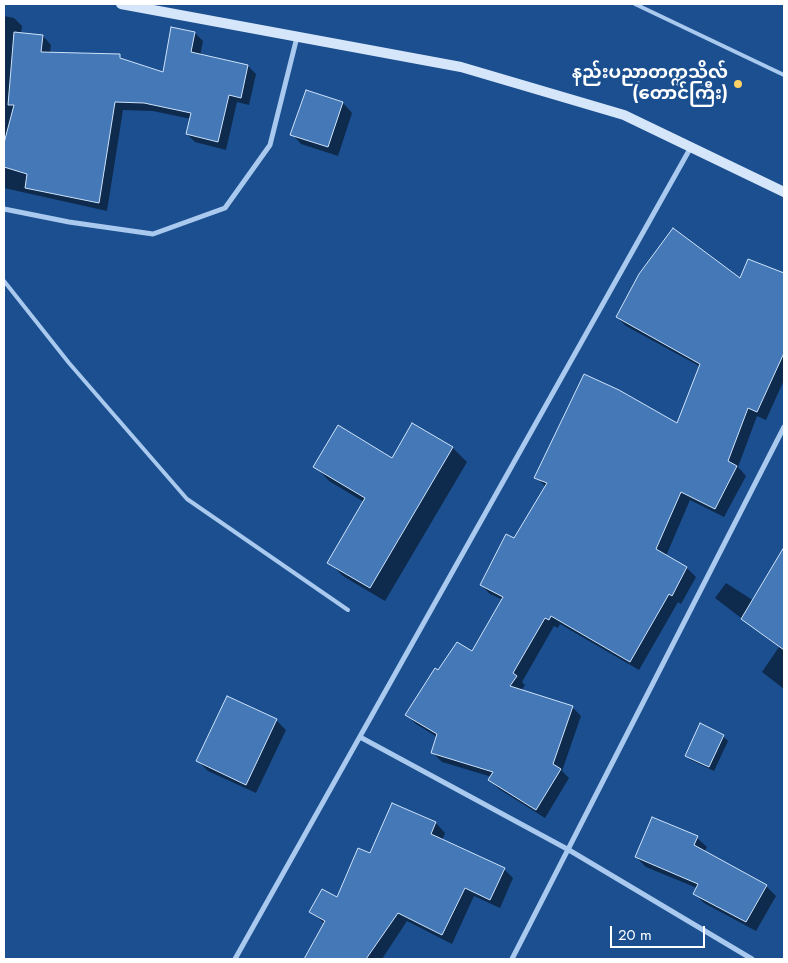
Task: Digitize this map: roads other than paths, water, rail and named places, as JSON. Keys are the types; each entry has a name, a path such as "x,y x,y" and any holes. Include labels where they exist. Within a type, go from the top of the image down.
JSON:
{"main road":[{"path":"121,4 461,67 624,115 784,192"}],"street":[{"path":"4,209 69,222 153,234 225,208 270,145 297,36"},
{"path":"235,959 691,147"},
{"path":"512,959 784,427"},
{"path":"360,737 568,850 752,959"}],"lane":[{"path":"635,4 784,74"},
{"path":"4,280 69,362 187,499 348,610"}],"place":[{"name":"နည်းပညာတက္ကသိုလ် (တောင်ကြီး)","path":"738,84"}]}
